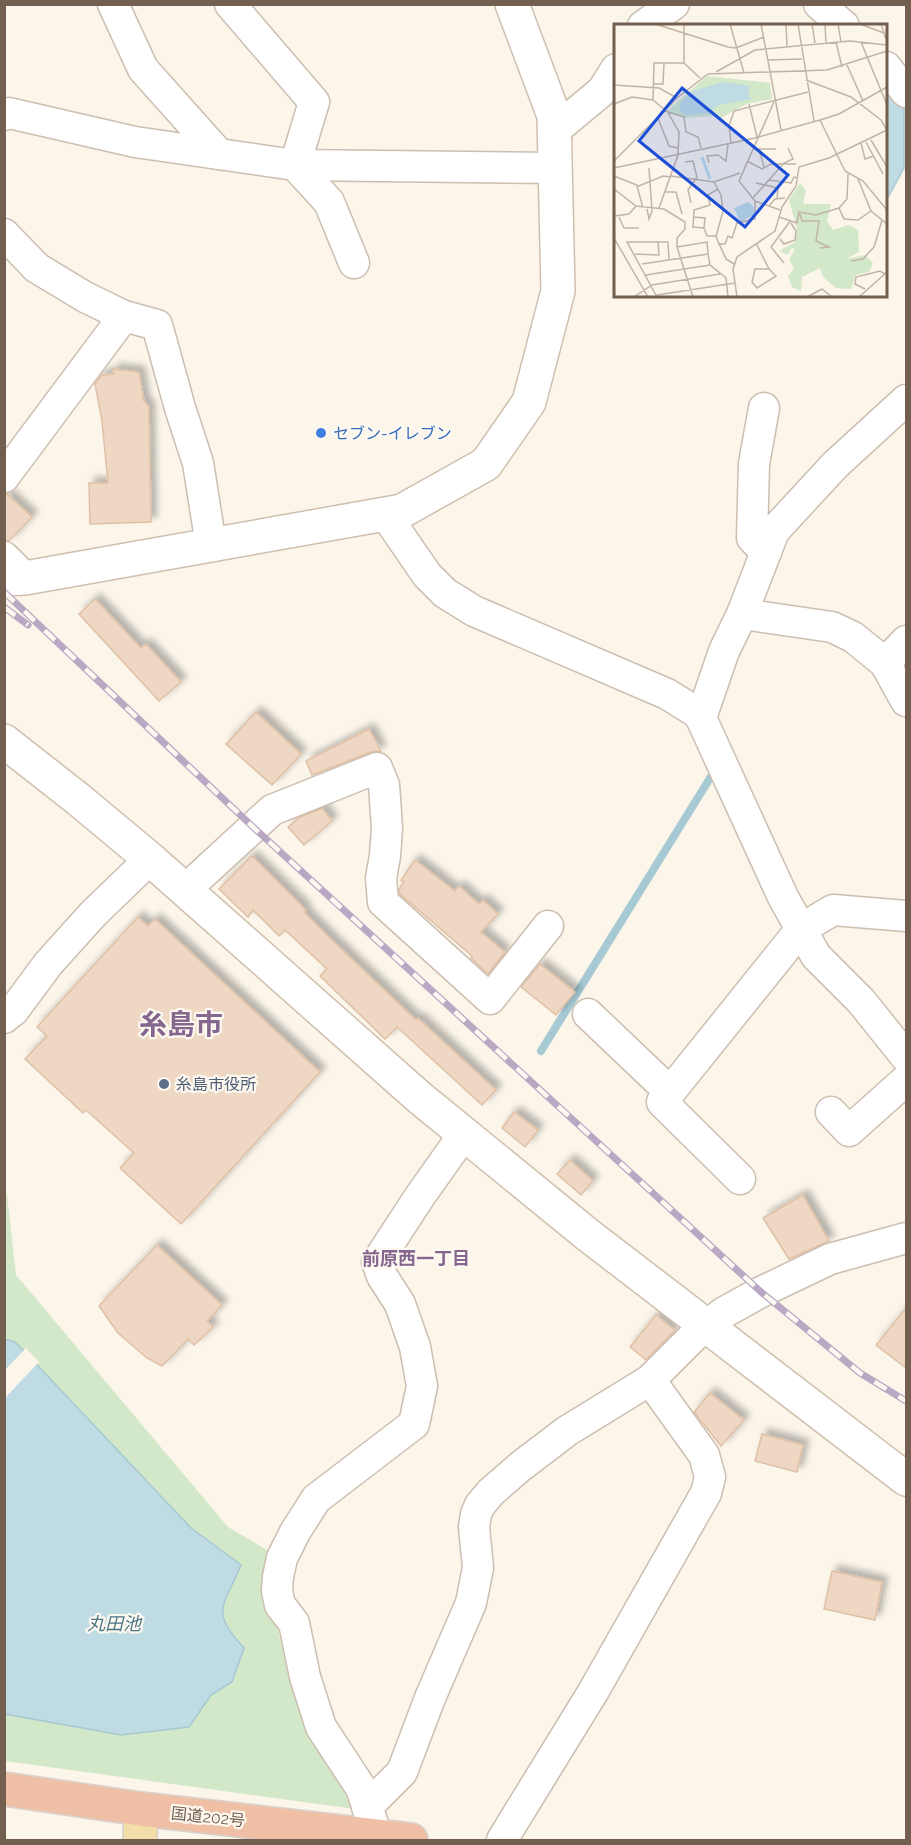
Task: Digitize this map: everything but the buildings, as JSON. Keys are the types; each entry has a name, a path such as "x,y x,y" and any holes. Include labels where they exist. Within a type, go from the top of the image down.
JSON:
{"highway":[{"name":"国道202号","path":"4,1789 141,1825 367,1830 411,1840"}],"street":[{"path":"113,4 142,69 219,154"},
{"path":"230,4 314,102 295,165"},
{"path":"11,571 211,545 402,511 486,464 529,402 558,291 554,116 512,4"},
{"path":"646,24 674,4"},
{"path":"819,4 842,24"},
{"path":"887,69 906,92"},
{"path":"554,131 602,91 614,71"},
{"path":"4,115 9,113 135,142 295,165 555,168"},
{"path":"295,165 329,202 354,263"},
{"path":"4,234 37,268 85,297 124,316 157,325 198,463 211,545"},
{"path":"4,477 124,316"},
{"path":"701,718 724,651 742,614 774,531 827,473 906,400"},
{"path":"765,408 754,464 752,537 766,552"},
{"path":"385,514 427,575 445,593 474,611 667,694 696,712 701,718 783,897 816,956 861,1001 906,1057"},
{"path":"742,614 832,627 853,637 885,663 906,701"},
{"path":"885,663 906,641"},
{"path":"4,741 150,859 420,1098 588,1235 706,1326 753,1359 906,1479"},
{"path":"184,890 272,810 377,768 384,785 387,828 386,856 381,878 383,902 490,999 548,926"},
{"path":"4,1018 15,1010 48,964 93,914 150,859"},
{"path":"740,1179 662,1102 801,929 833,910 906,916"},
{"path":"588,1014 670,1092"},
{"path":"831,1112 849,1131 906,1080"},
{"path":"367,1830 361,1788 321,1727 305,1677 294,1623 280,1605 278,1576 282,1558 316,1499 414,1424 422,1386 415,1347 400,1304 382,1276 377,1262 425,1188 464,1134"},
{"path":"367,1830 402,1772 430,1698 471,1603 478,1568 474,1527 480,1504 521,1466 567,1431 650,1380 706,1326 723,1313 830,1259 906,1238"},
{"path":"502,1840 593,1692 706,1493 710,1477 704,1455 650,1380"}],"green space":[{"path":"5,1193 16,1275 228,1527 276,1555 271,1602 291,1683 327,1748 355,1809 5,1761"}],"water":[{"path":"887,84 904,107 904,168 887,199"},
{"name":"丸田池","path":"4,1339 15,1342 22,1349 191,1528 241,1565 225,1600 223,1616 226,1625 244,1648 232,1682 211,1695 189,1727 121,1735 5,1714"}],"pier":[{"path":"26,1348 39,1362 5,1398 5,1370"}],"waterway":[{"path":"541,1051 715,770"}],"railway":[{"path":"4,592 252,826 761,1292 860,1373 906,1401"},
{"path":"4,607 28,625"}],"place":[{"name":"セブン-イレブン","path":"321,433"},
{"name":"糸島市役所","path":"164,1084"}],"district":[{"name":"糸島市","path":"181,1024"},
{"name":"前原西一丁目","path":"416,1258"}]}
